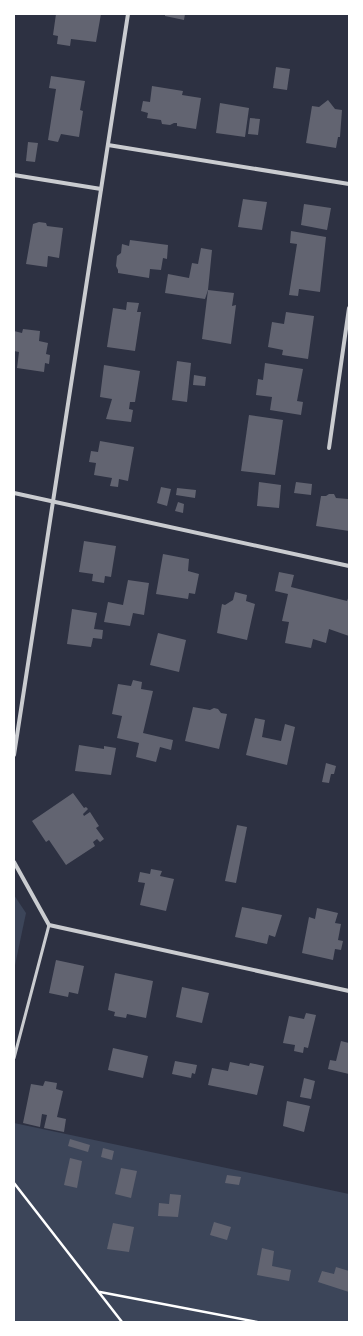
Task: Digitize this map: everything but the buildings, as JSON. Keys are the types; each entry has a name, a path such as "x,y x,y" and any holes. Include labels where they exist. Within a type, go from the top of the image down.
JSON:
{"street":[{"path":"14,755 128,14"},
{"path":"108,145 349,184"},
{"path":"14,175 101,189"},
{"path":"329,448 349,308"},
{"path":"14,493 349,566"},
{"path":"14,862 49,925 349,991"}],"lane":[{"path":"14,1058 49,925"}],"path":[{"path":"14,1183 122,1322"},
{"path":"100,1292 258,1322"}],"shaded area":[{"path":"14,895 26,913 14,970"},
{"path":"14,1123 349,1194 349,1322 14,1322"}]}
